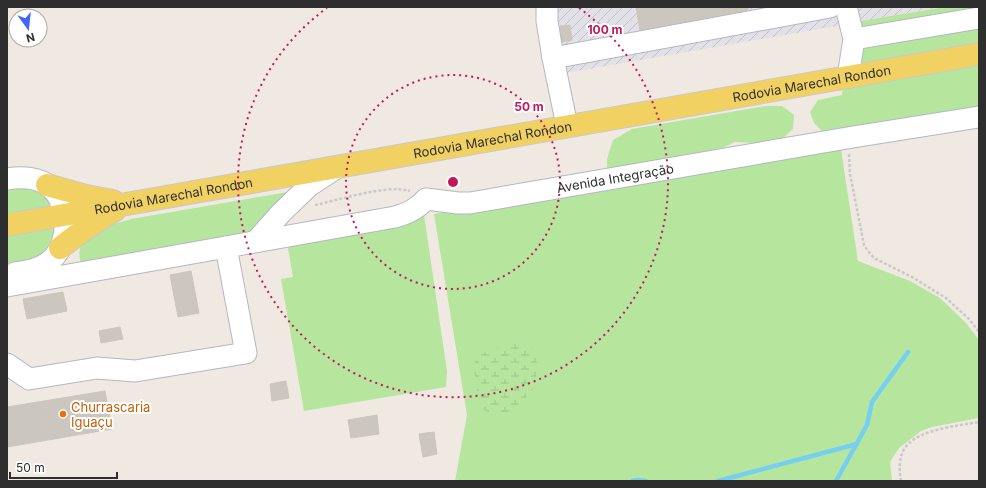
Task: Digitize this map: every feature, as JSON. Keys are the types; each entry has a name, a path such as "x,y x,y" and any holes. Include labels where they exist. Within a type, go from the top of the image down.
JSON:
{"main road":[{"name":"Rodovia Marechal Rondon","path":"7,225 979,54"},
{"path":"47,185 86,196 128,203"},
{"path":"59,250 74,237 106,215 128,203"}],"street":[{"path":"547,7 546,21 567,126"},
{"path":"553,58 830,7"},
{"path":"846,7 854,39 848,77"},
{"path":"854,39 956,14 979,18"},
{"name":"Avenida Integração","path":"426,199 458,204 470,203 853,137 979,117"},
{"path":"256,241 281,213 309,186 339,166"},
{"path":"7,179 35,179 47,185 62,203 65,226 59,250 50,261 32,270 7,274"},
{"path":"7,286 395,217 405,214 419,206 426,199"},
{"path":"7,364 29,379 97,368 135,371 246,353 226,247"},
{"path":"59,250 63,268 68,275"}],"path":[{"path":"853,137 850,152 850,174 864,245 868,252 874,258 946,298 970,320 979,332"},
{"path":"312,206 366,193 398,189 408,190 426,199"},
{"path":"901,481 900,471 903,450 919,436 936,430 979,422"}],"shaded area":[{"path":"535,7 945,7 549,76"}],"green space":[{"path":"945,7 979,7 979,109 839,133 839,128 822,131 814,123 810,112 818,100 842,95 849,23"},
{"path":"766,106 782,106 794,115 793,129 783,138 755,143 735,142 709,154 840,143 858,261 910,281 940,298 966,323 979,340 979,418 932,427 921,431 899,448 890,462 892,481 455,481 467,415 434,214 613,183 610,182 607,159 613,140 632,129"},
{"path":"7,182 48,193 59,232 43,258 7,268"},
{"path":"294,191 253,235 81,265 79,253 82,244 88,238 112,224 131,219"},
{"path":"412,215 424,215 447,371 446,387 304,411 281,279 293,277 287,242"},
{"path":"515,343 529,346 537,352 536,383 529,395 509,412 497,415 485,411 478,400 474,367 477,355"}],"building":[{"path":"636,7 748,7 748,10 640,30"},
{"path":"570,25 572,40 562,42 560,26"},
{"path":"191,271 199,313 178,317 170,275"},
{"path":"63,292 67,311 27,319 23,299"},
{"path":"120,327 123,339 101,343 99,331"},
{"path":"286,381 289,398 272,401 270,384"},
{"path":"105,391 112,429 7,447 7,407"},
{"path":"377,415 379,434 351,438 348,420"},
{"path":"434,432 437,454 423,457 419,434"}],"waterway":[{"path":"836,481 867,425 872,402 908,352"},
{"path":"718,481 857,444"},
{"path":"632,481 646,481"}],"place":[{"name":"Churrascaria Iguaçu","path":"63,414"}]}
